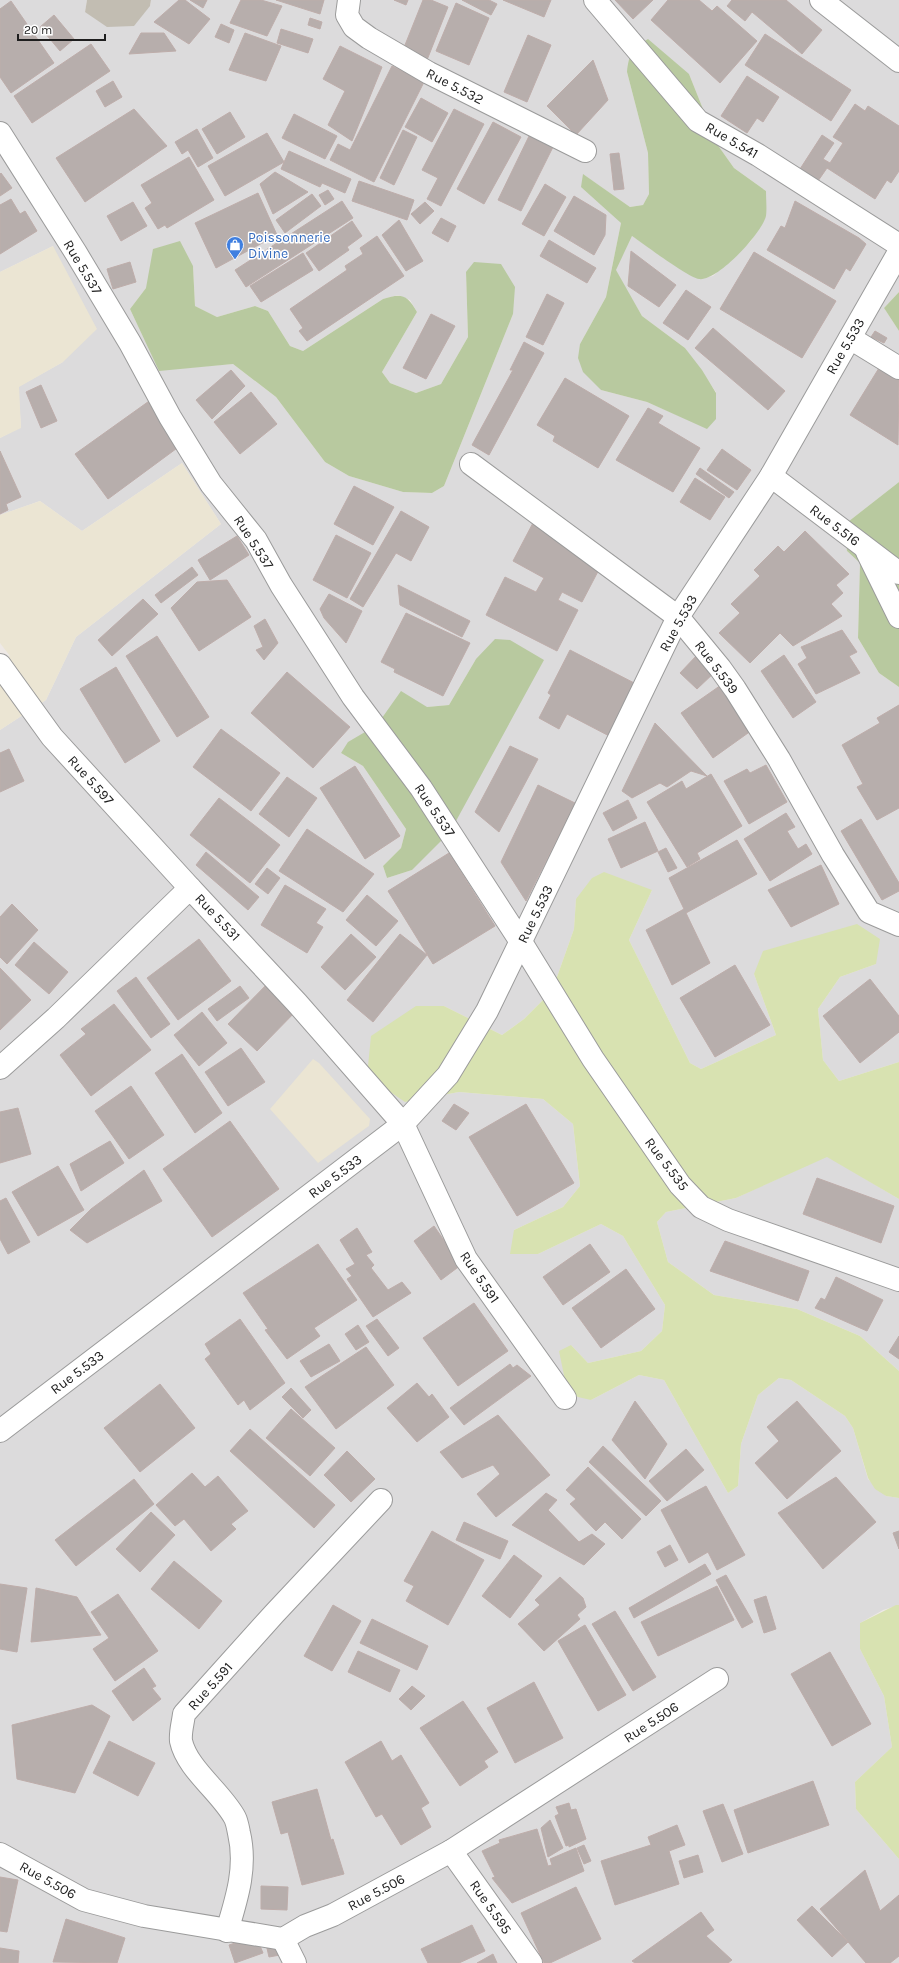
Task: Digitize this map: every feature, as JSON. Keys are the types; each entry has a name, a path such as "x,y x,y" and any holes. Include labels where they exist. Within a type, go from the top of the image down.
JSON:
{"street":[{"name":"Rue 5.532","path":"349,0 347,15 354,27 369,38 429,73 585,151"},
{"name":"Rue 5.541","path":"594,0 698,121 758,155 899,244"},
{"path":"820,0 899,61"},
{"name":"Rue 5.537","path":"0,132 76,253 130,343 170,417 211,484 256,540 281,585 353,698 421,788 521,942"},
{"name":"Rue 5.533","path":"0,1431 403,1124 448,1075 487,1011 678,617 771,476 899,252"},
{"path":"850,338 899,368"},
{"name":"Rue 5.539","path":"471,464 678,617 720,668 735,689 779,759 833,855 869,912 899,925"},
{"name":"Rue 5.516","path":"771,476 899,573"},
{"path":"866,548 899,617"},
{"name":"Rue 5.597","path":"0,665 52,737 190,888"},
{"name":"Rue 5.531","path":"0,1068 56,1018 190,888 297,1003 403,1124"},
{"name":"Rue 5.535","path":"521,942 593,1059 680,1185 701,1207 728,1220 899,1280"},
{"name":"Rue 5.591","path":"403,1124 466,1259 565,1398"},
{"name":"Rue 5.591","path":"227,1931 236,1901 243,1866 240,1840 235,1819 190,1761 181,1742 181,1729 184,1714 274,1614 381,1500"},
{"name":"Rue 5.506","path":"0,1854 84,1900 144,1916 227,1931 284,1939 305,1926 340,1911 451,1851 717,1679"},
{"name":"Rue 5.595","path":"451,1851 531,1963"},
{"path":"284,1939 295,1963"}],"shaded area":[{"path":"0,0 87,0 85,12 150,6 151,0 899,0 899,292 884,308 899,331 899,482 844,525 847,551 860,563 858,638 879,673 899,687 899,1062 839,1081 823,1060 818,1009 840,977 876,964 754,974 776,1035 701,1069 690,1063 629,940 652,890 576,899 574,929 552,991 524,1019 502,1035 444,1006 405,1102 459,1092 543,1099 573,1124 580,1186 563,1207 514,1230 538,1254 601,1224 623,1236 665,1305 662,1331 641,1351 588,1363 571,1345 591,1400 639,1375 664,1380 728,1493 738,1486 741,1444 758,1395 779,1378 791,1380 845,1416 853,1428 868,1479 886,1496 899,1498 899,1605 883,1610 860,1623 860,1649 884,1696 892,1747 855,1782 856,1809 899,1859 899,1963 0,1963 0,730 46,700 76,637 221,524 182,463 82,531 40,501 0,515 0,438 21,427 18,387 63,362 53,246 0,272","holes":["627,72 689,74 717,144 734,168 766,191 766,216 751,241 713,276 699,279 632,236 615,270 642,316 685,348 716,392 707,428 647,402 601,390 580,344 606,297 621,223 584,175 630,207 643,205 649,194 648,153","193,266 195,306 217,317 255,306 268,311 290,346 303,351 383,299 398,295 410,300 417,312 382,372 390,383 416,393 441,384 468,337 466,272 513,314 444,486 432,493 403,492 349,476 325,462 276,397 233,364 159,370 130,309 146,288","476,659 412,870 387,878 383,866 401,848 406,829 363,766 341,753 377,725 427,707 449,705"]},
{"path":"87,0 151,0 150,6 134,26 107,27 85,12"},
{"path":"53,246 97,329 63,362 19,387 21,428 0,438 0,272"},
{"path":"182,463 221,524 76,637 46,700 0,730 0,662 10,656 0,643 0,515 40,501 82,531"},
{"path":"313,1059 319,1063 370,1119 369,1126 318,1163 270,1109"},
{"path":"827,1156 899,1199 899,1371 860,1336 797,1309 714,1295 668,1262 657,1222 666,1212 736,1198"}],"green space":[{"path":"648,39 689,74 717,144 734,168 766,191 766,216 763,224 738,255 727,265 707,278 699,279 685,273 632,236 616,270 642,316 685,348 702,370 716,393 716,419 707,429 647,402 601,390 583,372 578,358 580,344 606,297 621,223 581,187 583,174 630,207 643,205 649,194 648,153 627,72 632,52 638,45"},
{"path":"180,241 193,266 195,306 217,317 255,306 268,311 290,346 303,351 383,299 394,296 403,296 407,298 417,312 382,372 390,383 416,393 441,384 468,337 466,272 474,262 501,264 515,287 513,314 444,486 432,493 403,492 349,476 325,462 276,397 233,364 159,371 130,309 146,288 153,249"},
{"path":"899,292 899,331 884,308"},
{"path":"899,482 899,687 879,673 858,638 860,563 847,551 844,525"},
{"path":"495,639 510,640 544,660 450,832 412,870 387,878 383,866 401,848 406,829 363,766 341,753 348,742 377,725 401,691 427,707 449,705 476,659"},
{"path":"604,872 652,890 629,940 690,1063 701,1069 776,1035 754,974 763,951 857,924 880,939 876,964 840,977 818,1009 823,1060 839,1081 899,1062 899,1199 827,1157 736,1198 666,1212 657,1222 668,1262 714,1295 797,1309 860,1336 899,1371 899,1498 886,1496 875,1489 868,1478 853,1428 845,1416 791,1380 779,1378 758,1395 741,1444 738,1486 728,1493 664,1380 639,1375 591,1400 578,1397 567,1390 559,1351 571,1345 588,1363 641,1351 662,1331 665,1305 623,1236 601,1224 538,1254 510,1254 514,1230 563,1207 580,1186 573,1124 543,1099 459,1092 405,1102 367,1076 371,1036 416,1006 444,1006 502,1035 524,1019 552,991 574,929 576,899 592,878"},
{"path":"896,1605 899,1605 899,1859 856,1809 855,1782 892,1747 884,1696 860,1649 860,1623"}],"building":[{"path":"179,0 185,0 210,19 189,44 154,22"},
{"path":"190,0 207,0 203,8"},
{"path":"241,0 261,0 282,6 267,36 230,23"},
{"path":"276,0 324,0 320,14"},
{"path":"394,0 408,0 406,5"},
{"path":"423,0 431,0 448,7 425,65 401,55"},
{"path":"462,0 489,0 497,4 491,15"},
{"path":"503,0 551,0 544,17"},
{"path":"615,0 653,0 633,19"},
{"path":"668,0 699,0 712,11 717,6 757,41 720,83 651,20"},
{"path":"732,0 786,0 822,30 802,54 752,12 745,21 727,6"},
{"path":"11,1 54,63 11,93 0,77 0,9"},
{"path":"456,3 489,18 469,65 436,51"},
{"path":"54,15 74,39 60,51 40,27"},
{"path":"310,18 322,22 320,29 308,25"},
{"path":"221,24 234,30 229,43 215,37"},
{"path":"281,29 313,39 308,53 277,43"},
{"path":"141,33 164,33 176,51 129,54"},
{"path":"245,33 281,46 266,81 229,70"},
{"path":"765,34 851,90 831,121 745,65"},
{"path":"528,35 551,45 527,102 504,92"},
{"path":"91,44 110,71 32,123 14,96"},
{"path":"340,46 382,67 352,141 328,125 345,91 323,79"},
{"path":"593,60 608,100 576,135 547,106"},
{"path":"392,66 424,82 374,182 330,160 338,144 350,150"},
{"path":"747,76 779,97 763,122 757,118 747,133 721,116"},
{"path":"113,81 122,97 105,107 96,91"},
{"path":"421,98 448,113 432,142 405,127"},
{"path":"855,104 865,111 868,106 899,126 899,171 891,183 887,180 875,199 827,168 818,181 800,169 822,135 834,143 823,159 830,163 843,143 833,137"},
{"path":"134,109 167,146 85,202 56,158"},
{"path":"454,109 484,124 441,206 427,199 438,178 422,170"},
{"path":"230,112 245,137 217,154 202,129"},
{"path":"294,114 337,136 325,159 282,138"},
{"path":"493,122 521,137 484,204 457,189"},
{"path":"197,129 213,158 198,167 188,150 182,154 175,142"},
{"path":"403,130 417,137 394,185 380,178"},
{"path":"531,132 555,143 521,211 498,200"},
{"path":"267,133 284,162 225,196 208,166"},
{"path":"289,151 351,179 345,193 322,183 320,187 281,169"},
{"path":"619,153 624,189 614,190 610,154"},
{"path":"189,157 214,200 167,228 165,225 158,229 145,208 152,203 141,185"},
{"path":"275,172 308,192 273,214 260,184"},
{"path":"1,173 12,188 0,196 0,174"},
{"path":"359,181 414,200 407,220 352,201"},
{"path":"545,184 566,197 544,236 522,224"},
{"path":"328,190 334,199 325,205 319,195"},
{"path":"258,193 277,235 216,268 195,223"},
{"path":"312,194 321,206 285,233 276,220"},
{"path":"574,196 606,215 605,235 594,255 554,231"},
{"path":"11,199 20,214 25,211 37,231 0,254 0,205"},
{"path":"342,201 353,218 246,287 235,270"},
{"path":"795,201 859,238 866,244 850,271 846,268 834,289 767,250 781,226 785,228"},
{"path":"133,202 147,226 121,241 107,216"},
{"path":"425,202 434,211 420,224 411,214"},
{"path":"441,218 456,226 448,242 432,233"},
{"path":"399,220 423,261 406,271 382,235"},
{"path":"352,221 362,236 347,247 349,250 319,271 306,253"},
{"path":"377,236 404,276 307,341 299,331 303,328 290,309 347,270 345,266 363,254 360,248"},
{"path":"549,240 596,268 587,283 540,256"},
{"path":"631,251 676,285 659,307 628,286"},
{"path":"754,252 836,301 802,358 720,309"},
{"path":"303,253 313,270 261,302 250,286"},
{"path":"130,262 136,282 113,289 107,269"},
{"path":"686,290 711,307 688,340 663,323"},
{"path":"547,294 564,303 543,345 526,337"},
{"path":"431,314 455,326 426,379 403,368"},
{"path":"713,328 785,391 768,410 695,348"},
{"path":"875,331 887,338 884,343 871,337"},
{"path":"524,342 544,353 489,455 472,445 513,370 510,370"},
{"path":"879,368 899,380 898,445 850,415"},
{"path":"231,370 245,386 212,419 196,400"},
{"path":"565,378 629,416 598,468 553,441 555,436 537,425"},
{"path":"41,385 57,421 41,428 26,392"},
{"path":"251,392 277,424 240,454 214,422"},
{"path":"152,399 184,443 108,499 75,454"},
{"path":"648,408 663,416 658,423 700,448 673,492 616,460"},
{"path":"722,449 751,470 737,490 707,470"},
{"path":"0,451 21,497 6,504 8,510 0,514"},
{"path":"700,468 734,492 729,498 696,474"},
{"path":"695,478 725,497 710,520 680,502"},
{"path":"354,486 394,507 373,545 334,524"},
{"path":"401,511 429,527 411,561 396,553 363,607 350,599"},
{"path":"534,521 605,558 582,602 562,592 558,600 578,610 557,651 486,615 505,577 536,592 544,578 513,561"},
{"path":"805,531 849,574 836,585 843,593 831,604 842,616 793,646 780,633 750,663 719,633 740,613 731,604 760,576 754,570 778,546 784,552"},
{"path":"336,535 371,553 347,598 313,580"},
{"path":"237,536 249,555 210,580 198,560"},
{"path":"192,567 198,575 161,603 155,595"},
{"path":"227,580 251,617 199,651 171,608 197,582"},
{"path":"398,585 470,621 462,637 400,605"},
{"path":"329,594 362,611 346,643 324,618 320,609"},
{"path":"143,599 158,614 112,656 98,640"},
{"path":"406,613 470,643 443,696 394,672 395,669 381,662"},
{"path":"265,619 278,643 264,660 256,650 263,647 254,626"},
{"path":"842,630 857,652 849,656 860,673 816,694 798,664 807,658 801,647"},
{"path":"157,636 209,717 177,737 126,656"},
{"path":"570,650 642,687 615,739 567,714 559,729 539,718 551,695 548,693"},
{"path":"698,654 716,671 697,689 680,673"},
{"path":"784,655 816,702 793,718 761,671"},
{"path":"116,667 160,741 125,763 80,689"},
{"path":"287,672 350,727 313,768 251,713"},
{"path":"724,683 755,728 713,758 681,713"},
{"path":"899,705 899,808 877,820 857,787 863,784 842,745 880,723 877,718"},
{"path":"655,723 707,776 691,771 667,787 660,783 632,798 622,791"},
{"path":"221,729 280,773 251,811 193,767"},
{"path":"510,746 538,759 499,832 475,812"},
{"path":"9,749 24,781 0,792 0,753"},
{"path":"766,765 787,802 749,824 724,781 747,769 750,773"},
{"path":"355,766 400,836 365,859 320,788"},
{"path":"711,774 742,826 697,853 700,859 687,867 647,802 682,781 686,789"},
{"path":"287,777 317,798 289,837 259,814"},
{"path":"538,785 575,803 526,901 501,862"},
{"path":"219,798 280,845 250,883 190,835"},
{"path":"628,800 637,818 613,831 603,813"},
{"path":"786,813 795,827 787,831 798,849 806,844 812,854 770,881 744,839"},
{"path":"861,819 899,883 899,891 882,900 841,831"},
{"path":"645,822 658,851 621,868 608,839"},
{"path":"307,829 374,874 343,912 279,871"},
{"path":"737,840 757,874 686,913 710,963 672,985 646,930 684,909 669,878"},
{"path":"666,848 677,868 668,872 658,852"},
{"path":"206,852 259,897 248,910 196,865"},
{"path":"449,853 495,926 433,964 388,891"},
{"path":"821,865 839,904 791,927 768,890"},
{"path":"267,868 280,878 268,894 255,884"},
{"path":"285,885 326,909 316,923 323,927 307,953 261,925"},
{"path":"367,895 398,921 376,946 346,920"},
{"path":"12,904 38,930 7,964 0,957 0,917"},
{"path":"351,934 376,957 345,990 321,967"},
{"path":"400,934 427,955 373,1022 347,1000"},
{"path":"199,939 231,981 178,1020 147,978"},
{"path":"34,942 68,972 49,994 15,965"},
{"path":"735,965 770,1025 715,1057 680,998"},
{"path":"0,968 31,1000 0,1030"},
{"path":"136,977 170,1024 151,1038 117,991"},
{"path":"272,979 301,1006 257,1051 228,1024"},
{"path":"870,979 899,1016 899,1032 860,1063 823,1016"},
{"path":"240,986 249,998 217,1021 208,1009"},
{"path":"114,1004 151,1050 91,1096 60,1055 86,1034 81,1029"},
{"path":"202,1012 227,1043 199,1066 174,1035"},
{"path":"241,1048 265,1082 228,1106 205,1072"},
{"path":"182,1054 222,1113 195,1133 155,1073"},
{"path":"131,1086 164,1135 129,1159 95,1111"},
{"path":"454,1104 469,1113 456,1130 442,1121"},
{"path":"526,1104 574,1183 517,1216 469,1137"},
{"path":"18,1108 31,1154 0,1163 0,1112"},
{"path":"230,1121 279,1189 212,1237 163,1169"},
{"path":"110,1141 124,1163 81,1191 70,1164"},
{"path":"58,1166 84,1210 38,1236 12,1192"},
{"path":"144,1170 162,1201 87,1243 70,1230 91,1209"},
{"path":"817,1178 894,1206 881,1243 803,1214"},
{"path":"6,1198 30,1242 8,1254 0,1239 0,1201"},
{"path":"434,1226 461,1265 441,1280 414,1241"},
{"path":"357,1228 372,1252 366,1255 374,1265 371,1268 388,1290 402,1282 411,1293 373,1317 347,1279 352,1276 346,1269 355,1264 340,1240"},
{"path":"725,1241 809,1271 798,1301 710,1271"},
{"path":"318,1244 357,1300 314,1328 320,1336 287,1359 265,1330 268,1329 243,1293"},
{"path":"590,1244 610,1272 563,1305 543,1277"},
{"path":"626,1269 655,1309 601,1348 572,1308"},
{"path":"836,1277 883,1300 867,1331 815,1308 821,1298 825,1300"},
{"path":"474,1303 508,1351 458,1386 423,1338"},
{"path":"240,1319 285,1383 250,1410 244,1400 238,1405 205,1359 211,1354 205,1344"},
{"path":"377,1319 399,1348 388,1356 366,1326"},
{"path":"358,1325 369,1342 356,1350 345,1334"},
{"path":"899,1336 899,1359 889,1352"},
{"path":"329,1344 340,1361 311,1377 300,1361"},
{"path":"366,1347 394,1385 336,1429 305,1387"},
{"path":"510,1364 513,1368 517,1365 531,1376 464,1425 450,1408"},
{"path":"417,1383 429,1397 432,1394 449,1417 417,1442 387,1408"},
{"path":"160,1384 195,1428 140,1472 104,1428"},
{"path":"291,1388 311,1410 303,1418 282,1397"},
{"path":"635,1401 667,1444 645,1479 612,1440"},
{"path":"797,1401 841,1451 787,1499 755,1463 779,1441 767,1427"},
{"path":"291,1409 335,1448 310,1476 266,1438"},
{"path":"498,1415 550,1475 496,1517 477,1494 500,1474 493,1465 462,1478 440,1452"},
{"path":"250,1429 335,1505 314,1528 230,1451"},
{"path":"603,1446 661,1501 646,1516 589,1462"},
{"path":"686,1449 704,1470 667,1501 649,1481"},
{"path":"347,1451 375,1479 351,1502 324,1475"},
{"path":"588,1467 641,1519 622,1539 605,1522 596,1531 570,1504 576,1499 566,1490"},
{"path":"192,1473 205,1487 218,1476 248,1511 231,1524 236,1529 211,1551 184,1519 175,1526 156,1505"},
{"path":"836,1477 876,1522 823,1569 778,1513"},
{"path":"134,1479 154,1504 76,1566 55,1540"},
{"path":"706,1486 745,1555 717,1570 708,1552 689,1563 661,1510"},
{"path":"546,1493 557,1500 548,1510 579,1542 592,1534 605,1544 584,1565 512,1525"},
{"path":"151,1512 175,1535 140,1572 116,1549"},
{"path":"464,1522 508,1541 500,1559 456,1540"},
{"path":"432,1531 484,1560 448,1625 406,1601 414,1586 404,1581"},
{"path":"899,1531 899,1549 893,1533"},
{"path":"670,1545 678,1560 665,1567 657,1552"},
{"path":"514,1555 542,1576 510,1618 482,1596"},
{"path":"174,1561 222,1601 199,1629 151,1589"},
{"path":"705,1564 711,1574 634,1618 629,1608"},
{"path":"726,1575 753,1622 742,1628 716,1580"},
{"path":"560,1577 583,1598 586,1607 577,1615 580,1619 544,1651 518,1624 540,1605 535,1600"},
{"path":"0,1584 27,1588 17,1652 0,1649"},
{"path":"717,1586 734,1620 658,1656 641,1622"},
{"path":"36,1588 77,1597 101,1635 31,1642"},
{"path":"118,1594 158,1651 115,1681 93,1649 109,1638 91,1612"},
{"path":"766,1596 776,1629 764,1633 754,1600"},
{"path":"333,1605 361,1621 332,1671 304,1656"},
{"path":"615,1611 656,1677 633,1691 592,1624"},
{"path":"372,1619 428,1646 417,1670 360,1643"},
{"path":"585,1625 626,1695 598,1711 558,1641"},
{"path":"358,1651 400,1670 390,1692 348,1672"},
{"path":"830,1652 871,1724 832,1746 791,1674"},
{"path":"144,1668 156,1686 152,1688 161,1699 133,1721 112,1691"},
{"path":"534,1682 563,1738 515,1763 487,1708"},
{"path":"412,1686 425,1696 411,1710 399,1699"},
{"path":"463,1701 498,1752 484,1761 488,1767 460,1786 420,1728"},
{"path":"92,1705 110,1716 75,1793 17,1779 12,1725"},
{"path":"109,1741 155,1763 138,1796 93,1773"},
{"path":"381,1741 392,1761 401,1755 429,1803 421,1808 431,1827 401,1845 382,1814 376,1817 345,1762"},
{"path":"813,1781 829,1825 748,1853 734,1810"},
{"path":"317,1789 331,1840 333,1839 344,1874 302,1885 288,1832 281,1834 272,1802"},
{"path":"569,1803 571,1810 576,1809 586,1839 569,1847 569,1845 566,1846 555,1816 559,1814 556,1807"},
{"path":"723,1804 743,1854 722,1862 703,1811"},
{"path":"550,1820 563,1848 548,1857 541,1828"},
{"path":"677,1825 685,1845 669,1851 679,1884 615,1905 601,1861 651,1845 648,1837"},
{"path":"537,1829 548,1866 552,1865 550,1859 576,1848 584,1871 512,1903 492,1878 495,1877 482,1851 500,1843 499,1840"},
{"path":"584,1845 591,1861 584,1864 577,1848"},
{"path":"698,1855 703,1872 684,1878 679,1861"},
{"path":"865,1870 880,1911 899,1895 899,1956 890,1963 866,1963 820,1909"},
{"path":"0,1877 18,1880 7,1932 0,1931"},
{"path":"261,1886 288,1887 287,1910 261,1909"},
{"path":"576,1887 601,1939 550,1963 544,1963 521,1913"},
{"path":"812,1906 848,1942 832,1957 797,1920"},
{"path":"701,1912 714,1930 706,1936 732,1960 728,1963 635,1963 632,1961"},
{"path":"66,1919 125,1938 117,1963 53,1962"},
{"path":"472,1925 485,1951 459,1963 428,1963 421,1949"},
{"path":"256,1936 263,1953 235,1963 229,1945"},
{"path":"277,1942 280,1955 269,1957 266,1944"},
{"path":"0,1948 19,1951 18,1963 0,1963"},
{"path":"493,1954 497,1963 477,1963"}],"place":[{"name":"Poissonnerie Divine","path":"235,260"}]}
